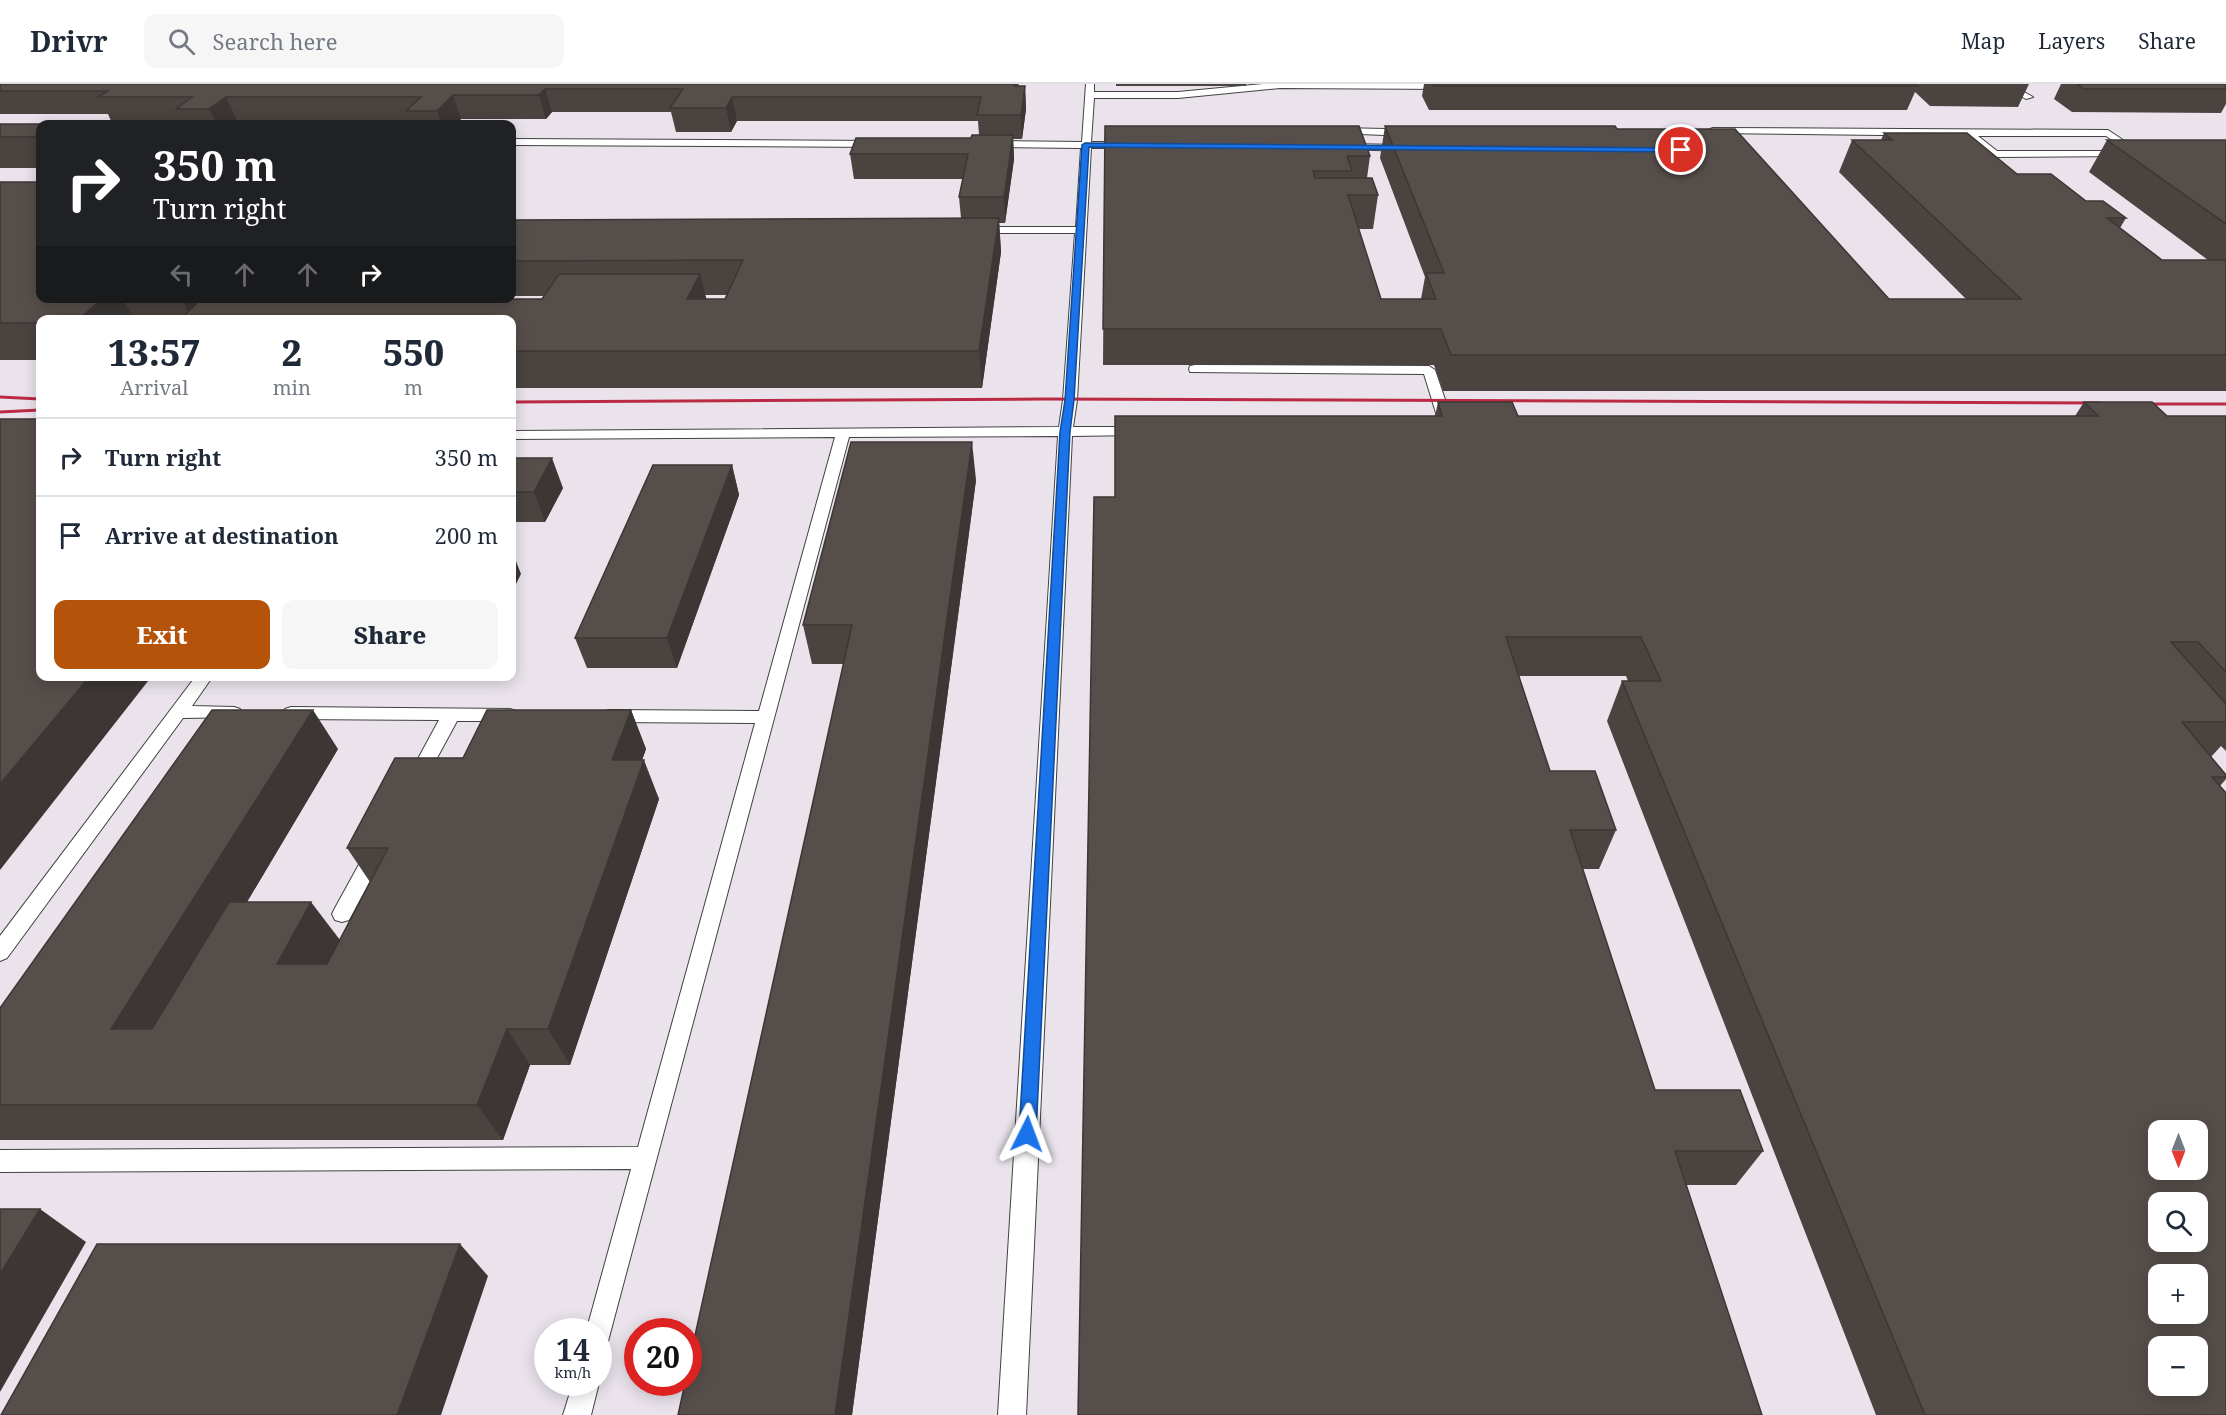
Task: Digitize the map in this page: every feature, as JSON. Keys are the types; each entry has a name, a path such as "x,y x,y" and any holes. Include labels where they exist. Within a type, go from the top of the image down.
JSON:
{"lane":[{"path":"2003,84 2029,96"},
{"path":"1012,1415 1065,432 1070,400 1089,90 1179,95 1280,85 1461,86"},
{"path":"1331,131 1386,132 1413,148 1334,147"},
{"path":"1720,144 1709,131 2108,133 2139,154"},
{"path":"1968,133 1995,154 2150,154"},
{"path":"516,142 894,144"},
{"path":"978,144 1142,145"},
{"path":"961,230 1079,230"},
{"path":"216,315 229,303"},
{"path":"216,315 244,311"},
{"path":"1195,369 1429,370 1448,429"},
{"path":"516,435 1149,431"},
{"path":"603,1318 843,433"},
{"path":"0,952 201,681"},
{"path":"178,712 249,713"},
{"path":"273,713 533,715"},
{"path":"405,798 451,715"},
{"path":"591,716 766,717"},
{"path":"342,914 382,840"},
{"path":"0,1161 647,1158"},
{"path":"577,1415 582,1396"}],"shaded area":[{"path":"0,84 2226,84 2226,1415 0,1415"}],"building":[{"path":"0,84 1014,84 1014,86 1025,86 1021,115 977,115 981,97 732,97 726,108 670,108 683,89 545,89 539,95 453,95 437,111 406,111 421,97 226,97 209,109 176,109 192,97 98,97 108,91 0,91"},
{"path":"1432,84 1914,84 1917,86 1433,86"},
{"path":"2077,84 2226,84 2226,89 2084,89"},
{"path":"0,124 36,124 36,137 0,137"},
{"path":"1105,126 1359,126 1370,156 1347,156 1352,171 1313,171 1315,178 1372,178 1378,195 1348,195 1381,299 1436,299 1426,273 1444,273 1385,126 1615,126 1617,129 1735,129 1889,299 2021,299 1852,140 1892,140 1884,133 1967,133 2017,174 2051,174 2086,201 2103,201 2126,218 2107,218 2162,260 2226,260 2226,355 1451,355 1441,329 1103,329"},
{"path":"972,135 1013,135 1004,197 959,197 968,154 850,154 856,138 971,138"},
{"path":"2107,140 2226,140 2226,224"},
{"path":"0,182 36,182 36,303 97,303 84,315 36,315 36,323 0,323"},
{"path":"999,218 979,351 516,351 516,315 185,315 197,303 516,303 516,299 542,299 559,274 700,274 687,299 725,299 743,260 516,261 516,220"},
{"path":"1438,402 1512,402 1518,416 2098,416 2084,402 2152,402 2167,416 2226,416 2226,672 2198,642 2171,642 2226,704 2226,722 2182,722 2226,775 2226,777 2212,777 2226,793 2226,1415 1925,1415 1622,681 1661,681 1641,637 1506,637 1550,771 1595,771 1616,830 1570,830 1655,1090 1740,1090 1763,1151 1675,1151 1762,1415 1078,1415 1094,497 1115,497 1115,416 1442,416"},
{"path":"0,419 36,419 36,681 86,681 0,784"},
{"path":"851,442 972,442 835,1415 678,1415 682,1396 702,1396 702,1318 699,1318 852,625 803,625"},
{"path":"516,458 552,458 534,492 516,492"},
{"path":"653,465 732,465 667,638 575,638"},
{"path":"212,710 313,710 111,1029 152,1029 229,902 311,902 277,964 327,964 388,848 347,848 395,758 463,758 487,710 631,710 612,760 644,760 548,1029 507,1029 477,1105 0,1105 0,1008"},
{"path":"0,1209 40,1209 0,1274"},
{"path":"97,1244 460,1244 397,1415 1,1415"}],"railway":[{"path":"0,397 36,399"},
{"path":"516,402 1043,399 2100,403"},
{"path":"2136,404 2226,404"},
{"path":"0,412 36,410"}],"route":[{"path":"1027,1134 1065,432 1070,400 1085,145 1681,150"}]}
